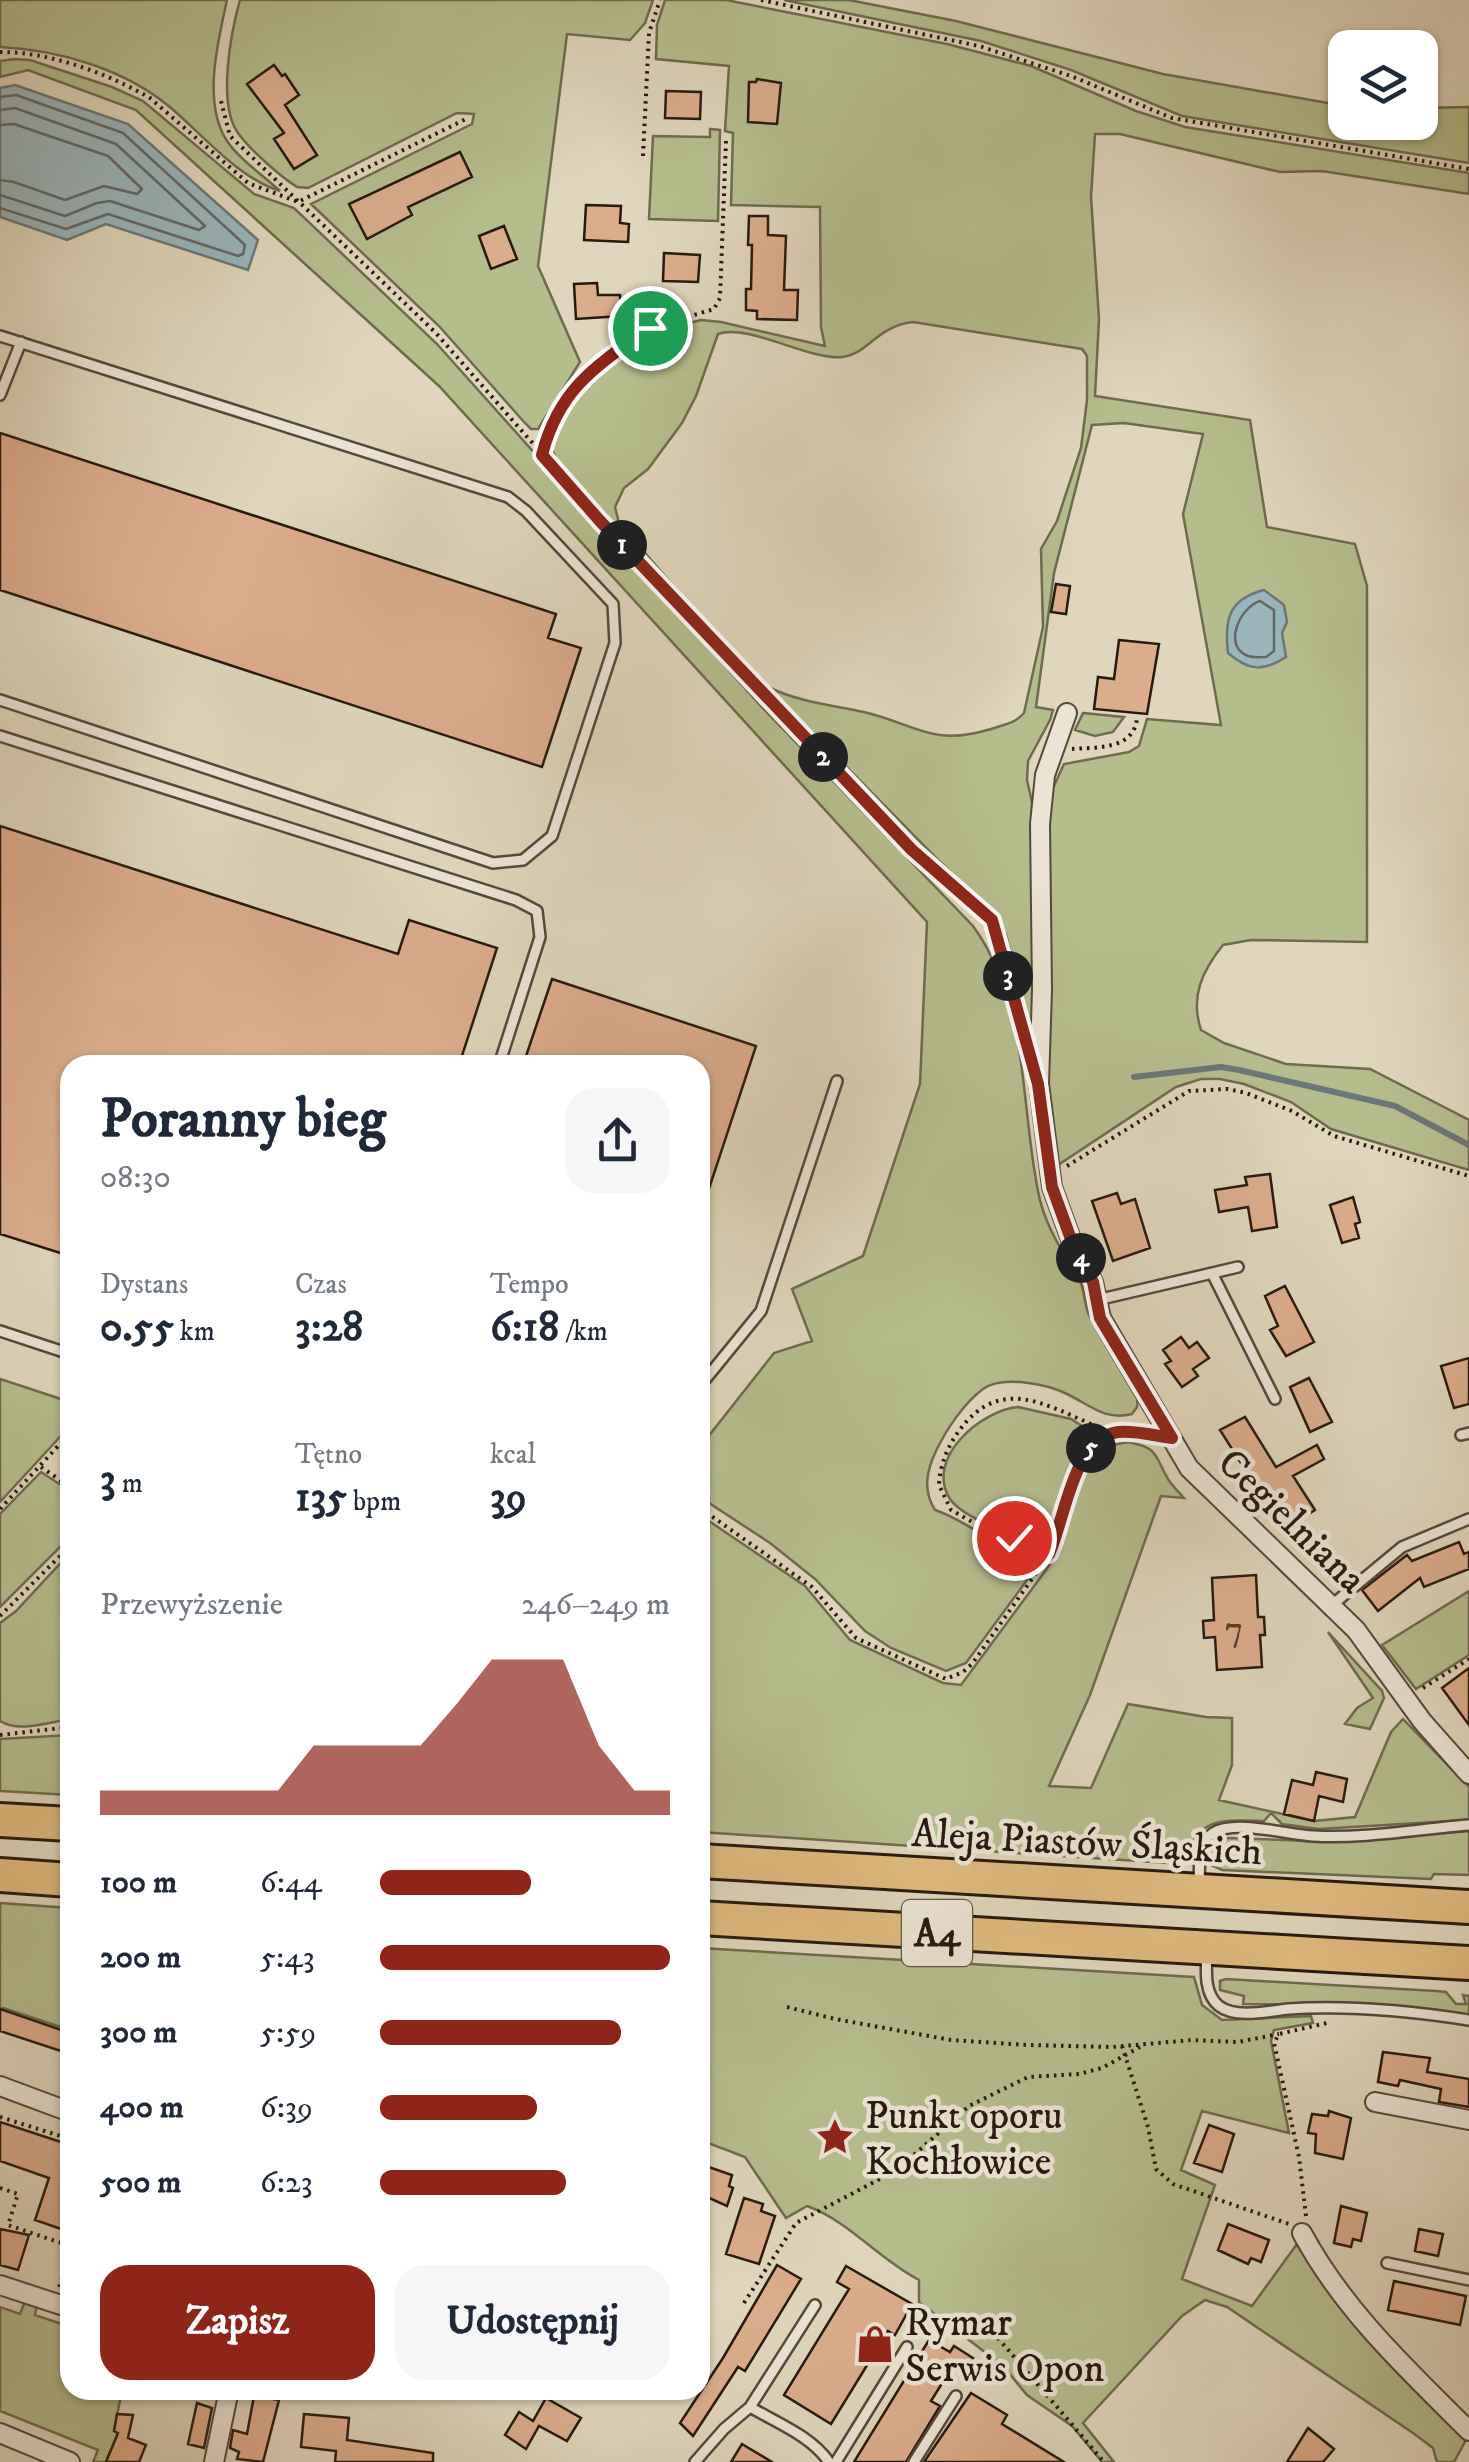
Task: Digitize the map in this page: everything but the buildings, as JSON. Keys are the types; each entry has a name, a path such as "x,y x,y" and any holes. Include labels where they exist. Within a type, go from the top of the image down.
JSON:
{"highway":[{"path":"0,1820 60,1823"},
{"name":"Aleja Piastów Śląskich","path":"710,1862 1469,1907"},
{"path":"0,1876 60,1879"},
{"name":"A4","path":"710,1919 1469,1963"}],"street":[{"name":"Cegielniana","path":"1067,713 1045,774 1040,824 1042,990 1038,1084 1050,1176 1072,1242 1093,1282 1100,1318 1188,1468 1356,1630 1406,1699 1469,1774"},
{"path":"0,2086 60,2108"},
{"path":"1375,2102 1469,2120"},
{"path":"1302,2234 1334,2287 1375,2337 1469,2430"},
{"path":"0,2284 60,2305"},
{"path":"214,2462 227,2400"},
{"path":"0,2433 70,2462"}],"lane":[{"path":"0,336 508,496 613,604 614,643 552,836 523,860 508,862 493,863 0,700"},
{"path":"0,395 21,342"},
{"path":"0,736 516,900 537,911 540,937 502,1055"},
{"path":"710,1374 761,1311 838,1081"},
{"path":"1097,1300 1238,1267"},
{"path":"1212,1273 1275,1399"},
{"path":"0,1331 60,1351"},
{"path":"1332,1605 1402,1547 1469,1518"},
{"path":"1198,1891 1203,1844 1220,1830 1252,1828 1314,1836 1469,1825"},
{"path":"1207,1948 1206,1980 1216,2004 1226,2010 1354,2010 1469,2020"},
{"path":"1387,2263 1469,2280"},
{"path":"695,2462 724,2429 750,2408 815,2305"},
{"path":"836,2462 907,2347"},
{"path":"914,2462 956,2396"},
{"path":"750,2408 820,2450 829,2462"}],"path":[{"path":"643,156 650,33 660,0"},
{"path":"760,0 979,46 1072,76 1172,118 1469,169"},
{"path":"0,52 17,52 90,70 134,89 150,98 248,183 298,202 468,118"},
{"path":"221,101 230,136 435,332 600,521 912,850 992,920 1023,1030"},
{"path":"542,455 549,428 586,373 650,328 714,309 720,298 726,141"},
{"path":"1052,755 1121,742 1132,733 1137,718"},
{"path":"1050,1176 1189,1091 1207,1088 1228,1089 1269,1101 1334,1136 1469,1176"},
{"path":"1049,1554 985,1530 951,1510 938,1485 950,1445 983,1406 1009,1400 1047,1404 1114,1432 1172,1438"},
{"path":"710,1515 812,1587 856,1638 946,1679 972,1664 1049,1554 1084,1457 1097,1439 1114,1432"},
{"path":"0,1508 60,1443"},
{"path":"39,1466 60,1480"},
{"path":"0,1616 60,1556"},
{"path":"1406,1699 1469,1660"},
{"path":"0,1735 60,1728"},
{"path":"788,2007 951,2040 1122,2046 1192,2040 1238,2042 1311,2028 1354,2010"},
{"path":"1122,2046 1148,2127 1156,2169 1174,2184 1285,2222 1302,2234 1306,2222 1298,2157 1274,2043 1279,2034"},
{"path":"744,2302 796,2223 897,2170 969,2106 1028,2077 1079,2074 1102,2068 1144,2044"},
{"path":"0,2117 60,2136"},
{"path":"0,2188 18,2194 8,2225"},
{"path":"0,2222 60,2243"},
{"path":"58,2291 60,2285"},
{"path":"998,2338 1104,2462"}],"green space":[{"path":"0,0 227,0 214,72 219,126 238,155 280,191 236,166 171,108 133,82 68,57 0,47"},
{"path":"240,0 653,0 645,23 630,40 567,34 538,266 580,362 538,429 531,429 439,326 311,204 472,124 474,114 457,113 308,188 297,187 250,147 232,120 228,68"},
{"path":"665,0 726,0 947,44 1031,66 1136,111 1185,127 1469,173 1469,194 1322,171 1280,172 1120,134 1095,134 1091,197 1099,319 1095,396 1250,420 1267,527 1355,544 1367,586 1367,942 1251,940 1223,945 1200,985 1197,1006 1201,1030 1224,1043 1286,1064 1370,1069 1469,1120 1469,1170 1331,1129 1291,1102 1220,1079 1201,1079 1176,1087 1058,1165 1047,1076 1048,799 1064,764 1129,752 1139,746 1147,719 1221,725 1183,514 1203,434 1124,423 1092,425 1054,573 1036,707 1053,710 1028,761 1032,802 1034,1046 1006,935 992,911 768,687 803,700 864,712 939,735 991,729 1013,722 1024,713 1043,627 1041,549 1057,521 1081,448 1087,400 1087,356 1082,349 913,322 890,329 859,351 843,357 814,354 746,334 718,334 682,423 648,469 624,488 615,507 619,523 692,607 561,467 552,450 560,423 592,379 639,341 701,320 825,346 821,327 820,207 731,205 733,133 725,131 729,66 656,59 657,25"},
{"path":"784,0 849,0 956,21 1163,74 1328,103 1328,140 1182,116 1071,70 981,41"},
{"path":"30,60 143,101 254,194 294,208 437,344 759,704 973,926 991,956 1013,1020 1032,1157 1045,1215 1080,1281 1090,1317 1138,1396 1132,1414 1122,1416 1098,1411 1048,1387 1001,1382 976,1395 950,1426 928,1474 927,1489 935,1510 1040,1556 1041,1561 966,1663 946,1671 891,1648 865,1631 815,1579 770,1543 710,1504 710,1434 774,1353 812,1341 792,1289 863,1256 920,1084 927,922 439,386 136,110 28,70 0,77 0,61"},
{"path":"1469,107 1469,163 1329,140 1438,140 1438,108"},
{"path":"710,129 720,130 718,221 649,219 653,136 710,137"},
{"path":"1083,713 1124,717 1113,732 1095,736 1075,730"},
{"path":"0,1379 60,1399 60,1437 0,1502"},
{"path":"1018,1407 1071,1419 1094,1434 1076,1455 1048,1547 968,1514 950,1499 944,1483 945,1468 961,1439 989,1417"},
{"path":"1128,1442 1145,1447 1184,1498 1161,1496 1090,1695 1049,1786 1091,1788 1128,1704 1232,1718 1232,1765 1219,1800 1314,1821 1355,1817 1391,1732 1403,1719 1469,1787 1469,1820 1319,1829 1282,1824 1271,1813 1264,1821 1223,1822 1203,1829 1183,1864 710,1833 710,1522 805,1586 850,1640 943,1683 961,1685 1057,1555 1071,1505 1089,1463 1113,1445"},
{"path":"41,1472 60,1484 60,1547 0,1607 0,1514"},
{"path":"60,1564 60,1721 34,1726 0,1721 0,1623"},
{"path":"1469,1591 1469,1655 1416,1689 1382,1645"},
{"path":"1328,1632 1382,1691 1384,1698 1370,1729 1345,1724 1357,1708 1373,1698"},
{"path":"60,1736 60,1794 0,1791 0,1739"},
{"path":"1469,1831 1469,1875 1434,1874 1431,1879 1222,1870 1207,1863 1212,1841 1229,1838 1309,1841"},
{"path":"0,1903 60,1907 60,2027 0,2007"},
{"path":"710,1949 1194,1977 1202,2005 1222,2020 1311,2016 1313,2023 1274,2030 1271,2041 1289,2133 1202,2111 1181,2170 1215,2185 1182,2279 1252,2306 1297,2244 1376,2347 1467,2438 1454,2462 1437,2462 1433,2448 1413,2433 1227,2307 1205,2300 1182,2316 1083,2423 1114,2462 1102,2462 1072,2426 1027,2395 1003,2366 919,2302 919,2280 850,2230 807,2206 786,2218 745,2157 710,2144"},
{"path":"1220,1981 1446,1992 1456,2004 1466,2004 1463,1995 1469,1996 1469,2015 1354,2005 1243,2004 1244,1996 1220,1990"},
{"path":"25,2301 37,2305 35,2315 60,2324 60,2400 120,2400 114,2431 118,2433 109,2462 93,2462 98,2450 0,2411 0,2307 20,2314"}],"water":[{"path":"15,85 128,124 258,240 248,270 106,224 67,240 0,217 0,88"},
{"path":"1264,590 1284,605 1287,622 1282,633 1286,657 1256,667 1228,653 1228,620 1243,599"}],"waterway":[{"path":"1134,1077 1221,1067 1239,1070 1395,1106 1469,1145"}],"place":[{"name":"Punkt oporu Kochłowice","path":"835,2137"},
{"name":"Rymar Serwis Opon","path":"875,2344"}],"route":[{"path":"650,328 586,373 549,428 542,455 912,850 992,920 1038,1084 1052,1187 1072,1242 1093,1282 1100,1318 1172,1438 1131,1431 1097,1439 1077,1471 1051,1552 1014,1538"}]}
